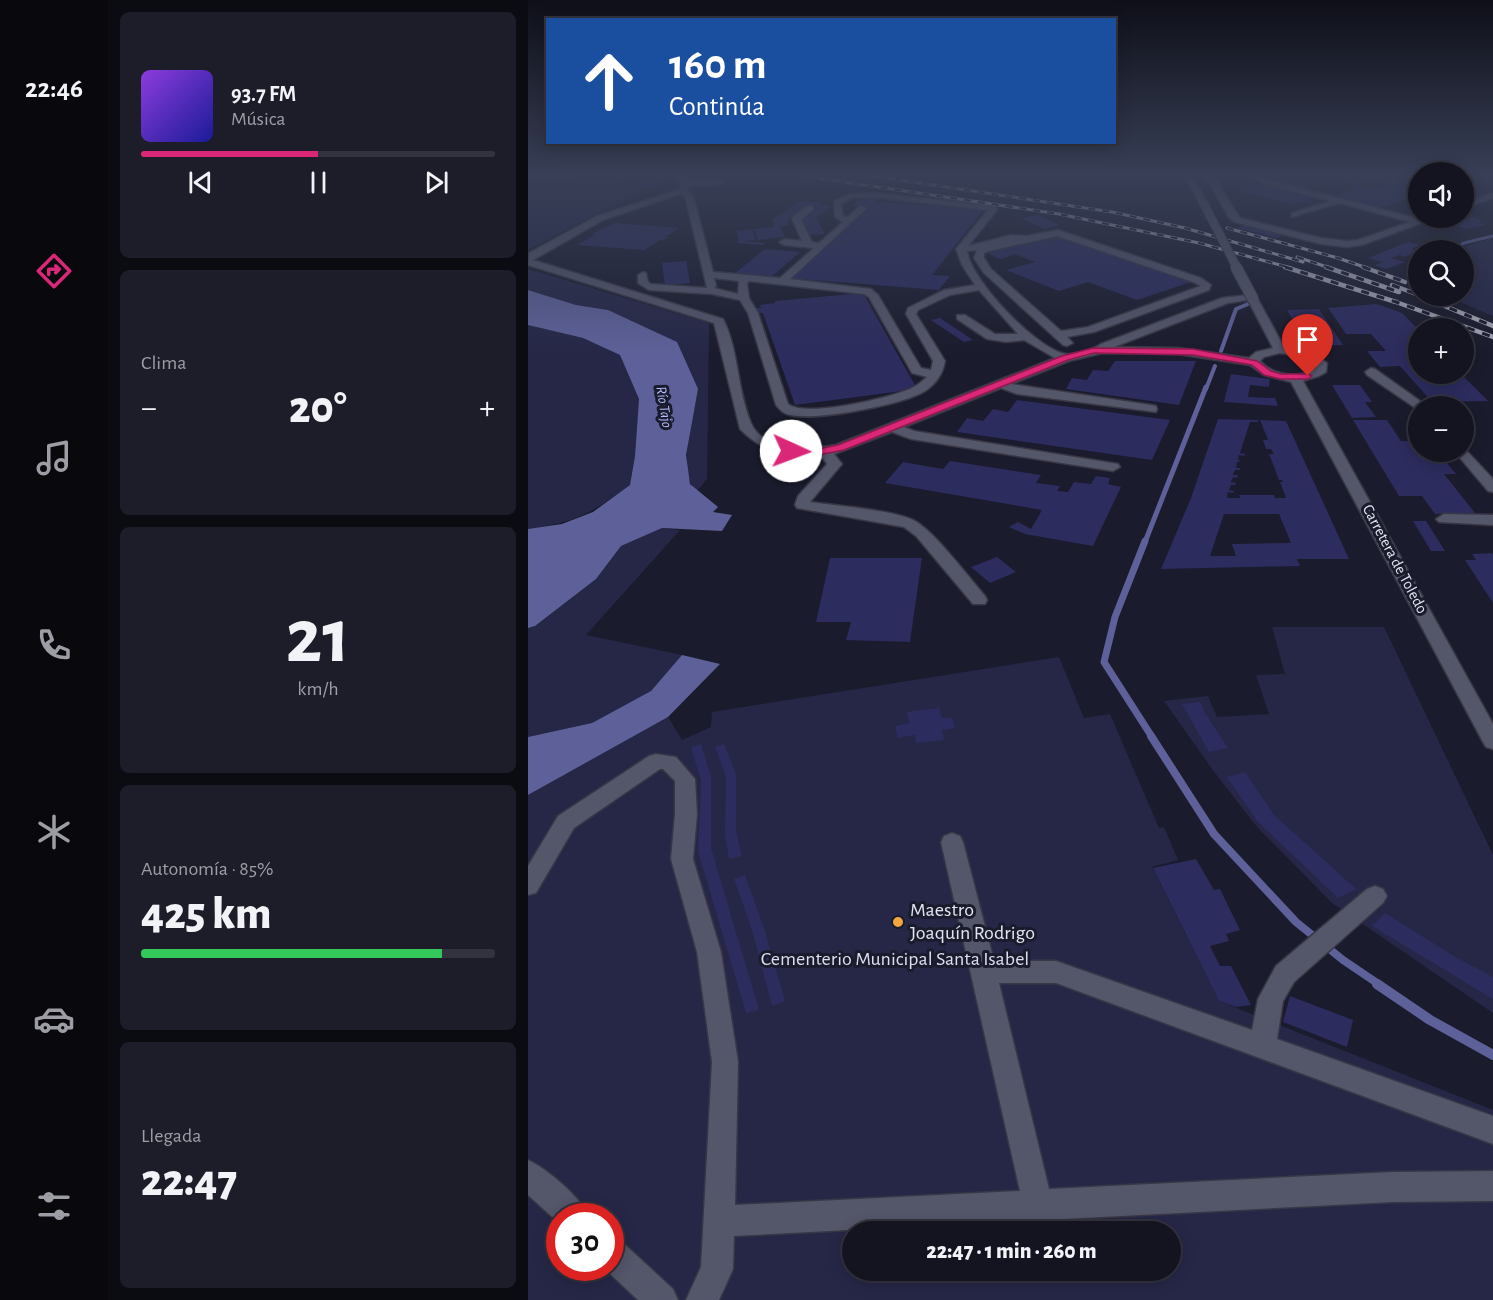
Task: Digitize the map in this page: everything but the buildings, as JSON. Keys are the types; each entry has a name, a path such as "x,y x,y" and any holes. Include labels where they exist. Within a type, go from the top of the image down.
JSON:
{"street":[{"path":"571,234 532,255 528,259 529,262 719,321 745,426 754,438 791,451 808,454 825,452 1065,358 1087,352 1101,350 1193,352 1254,362 1268,373 1295,378 1317,373 1322,369 1321,363 1306,354 1280,350 1260,354 1254,362"},
{"path":"698,234 712,291"},
{"path":"803,234 808,244"},
{"path":"782,281 834,234"},
{"path":"961,249 974,234"},
{"path":"1059,335 1090,330 1205,288 1206,285 1063,234 1027,239 979,252 979,258 987,271 1065,342 1087,352"},
{"path":"1219,234 1280,350"},
{"path":"1292,234 1321,241 1359,243 1386,234"},
{"path":"961,249 977,248 1016,237 1027,239"},
{"path":"784,242 821,245"},
{"path":"961,249 968,267 997,310 1044,350 1065,358"},
{"path":"643,275 643,283 649,286 712,291 744,298"},
{"path":"708,275 867,291 873,295 916,370 934,375"},
{"path":"747,278 742,283 744,298 753,313 782,405 787,410 806,413 867,404 917,391 934,375 939,361 911,314 913,308 948,292 982,287"},
{"path":"1101,350 1105,346 1162,323 1234,297 1252,298"},
{"path":"961,317 994,339 1026,336"},
{"path":"1371,372 1408,398"},
{"name":"Carretera de Toledo","path":"1295,378 1493,742"},
{"path":"1001,384 1017,390 1152,409"},
{"path":"892,427 911,435 1113,467"},
{"path":"825,452 835,464 803,499 802,505 892,519 909,524 921,532 979,600"},
{"path":"1471,462 1493,488"},
{"path":"1444,519 1493,520"},
{"path":"528,886 566,822 656,761 669,762 685,779 686,814 682,859 709,952 725,1062 717,1269 702,1300"},
{"path":"952,842 1038,1204"},
{"path":"1262,1047 1271,999 1285,974 1375,896"},
{"path":"984,972 1056,972 1493,1130"},
{"path":"528,1175 559,1203"},
{"path":"720,1221 1393,1187 1493,1186"},
{"path":"624,1264 662,1300"}],"green space":[{"path":"528,234 559,234 528,250"},
{"path":"1493,238 1493,316 1470,306 1474,306 1474,244"},
{"path":"528,269 709,323 707,479 697,491 687,470 687,457 690,427 698,389 608,310 576,305 528,290"},
{"path":"528,325 583,338 620,355 639,399 635,456 630,485 583,515 559,523 528,529"},
{"path":"662,528 680,530 586,635 682,655 651,691 592,723 528,737 528,628 535,626 596,579 621,546"},
{"path":"1272,627 1384,627 1493,855 1493,1013 1332,903 1257,827 1164,701 1208,696 1217,717 1269,714 1256,675 1285,674"},
{"name":"Cementerio Municipal Santa Isabel","path":"1059,657 1084,718 1110,714 1159,828 1164,827 1178,860 1152,867 1219,1001 1493,1110 1493,1300 528,1300 528,795 668,717 682,740 711,727 712,712"}],"water":[{"name":"Río Tajo","path":"528,290 576,305 608,310 677,342 698,389 686,455 690,484 718,507 713,512 732,515 722,531 662,528 621,546 596,579 535,626 528,628 528,529 562,524 593,512 630,485 635,456 639,399 620,355 583,338 528,325"},
{"path":"682,655 720,664 668,717 528,795 528,737 592,723 651,691"}],"waterway":[{"path":"1474,241 1493,236"},
{"path":"1221,351 1236,309 1248,304"},
{"path":"1206,389 1215,366"},
{"path":"1145,542 1206,387"},
{"path":"1145,541 1115,617 1104,662 1152,737"},
{"path":"1151,736 1214,834 1296,922 1343,960 1380,985"},
{"path":"1377,984 1430,1020 1493,1055"}],"railway":[{"path":"1154,234 1199,243 1291,268"},
{"path":"1205,234 1303,262"},
{"path":"1248,234 1367,268"},
{"path":"1297,257 1330,268"},
{"path":"1285,267 1396,302 1493,337"},
{"path":"1326,267 1399,292"},
{"path":"1363,267 1405,282"},
{"path":"1392,285 1408,291"},
{"path":"1444,306 1493,326"}],"place":[{"name":"Maestro Joaquín Rodrigo","path":"898,922"}],"route":[{"path":"791,451 808,454 840,448 1065,358 1093,350 1193,352 1254,362 1258,368 1280,376 1295,378 1308,376"}]}
